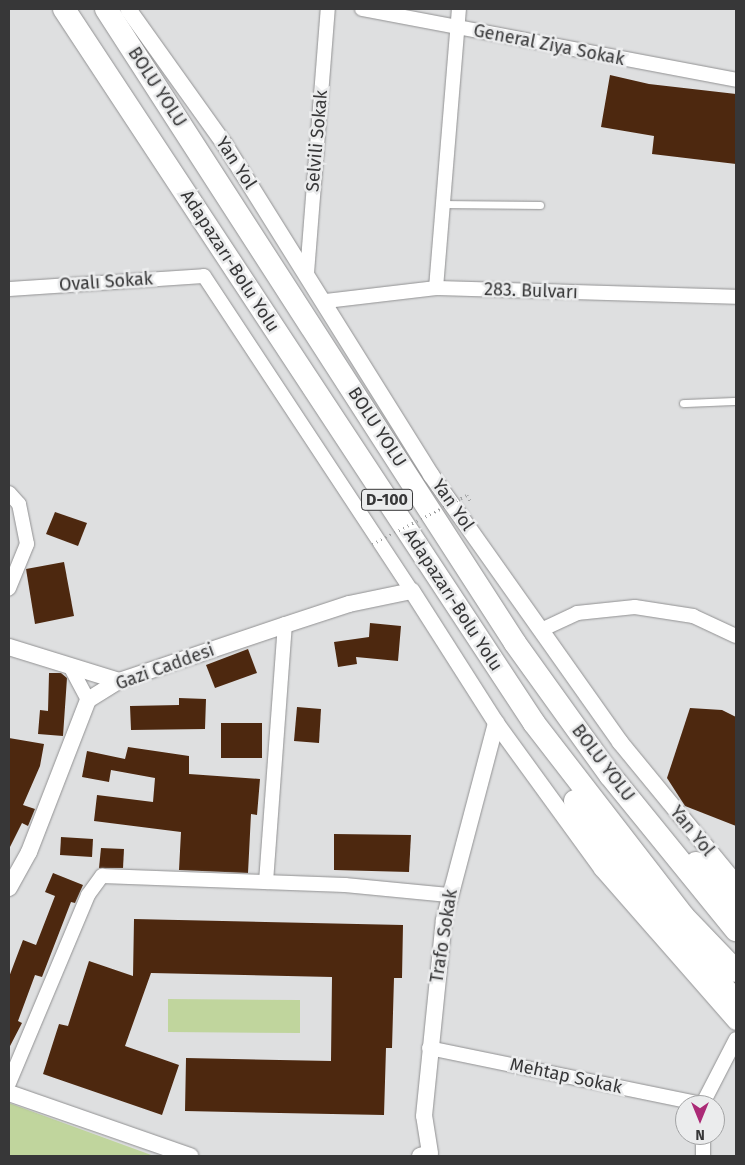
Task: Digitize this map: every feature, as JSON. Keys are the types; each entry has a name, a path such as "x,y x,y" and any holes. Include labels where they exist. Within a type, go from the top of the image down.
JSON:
{"highway":[{"name":"Adapazarı-Bolu Yolu","path":"64,9 534,723 683,916 736,970"},
{"name":"BOLU YOLU","path":"106,9 516,643 610,775 736,930"},
{"path":"534,723 563,784 603,843 736,1002"},
{"path":"610,775 736,902"}],"street":[{"name":"Yan Yol","path":"128,9 225,145 326,302 431,475 620,742 736,883"},
{"name":"Selvili Sokak","path":"307,273 328,9"},
{"name":"General Ziya Sokak","path":"362,9 736,80"},
{"path":"436,288 460,28 459,9"},
{"name":"Ovalı Sokak","path":"9,289 204,276 412,591"},
{"name":"283. Bulvarı","path":"326,302 436,288 736,297"},
{"path":"9,493 20,504 27,544 9,588"},
{"path":"412,591 496,723 602,869 736,1022"},
{"name":"Gazi Caddesi","path":"88,700 119,681 349,604 412,591"},
{"path":"541,630 577,613 635,607 693,616 736,636"},
{"path":"266,882 285,626"},
{"path":"9,647 70,668 119,681"},
{"path":"9,888 29,852 88,700 70,668"},
{"name":"Trafo Sokak","path":"428,1155 424,1116 429,1048 449,895 496,723"},
{"path":"9,1083 88,895 102,876 266,882 449,895"},
{"path":"707,1095 736,1040"},
{"name":"Mehtap Sokak","path":"429,1048 675,1099"},
{"path":"9,1093 190,1156"}],"lane":[{"path":"443,204 540,205"},
{"path":"683,403 736,401"}],"path":[{"path":"372,544 467,495"}],"green space":[{"path":"168,999 300,1000 300,1033 168,1032"},
{"path":"9,1103 154,1156 9,1156"}],"building":[{"path":"610,75 649,84 736,94 736,164 652,154 654,136 601,127"},
{"path":"55,512 87,523 78,546 46,534"},
{"path":"64,562 74,616 35,624 26,569"},
{"path":"370,623 401,626 398,661 356,657 357,664 338,667 334,642 369,637"},
{"path":"248,649 257,673 215,688 206,665"},
{"path":"49,673 61,673 67,678 63,736 38,734 40,710 48,711"},
{"path":"179,698 206,699 205,729 131,730 130,706 179,705"},
{"path":"297,707 321,709 319,743 294,741"},
{"path":"690,708 722,710 736,717 736,826 685,806 667,778"},
{"path":"221,723 262,723 262,758 221,758"},
{"path":"9,738 44,744 40,766 23,805 35,809 28,826 22,823 9,849"},
{"path":"128,747 189,756 189,774 260,779 257,815 251,814 248,873 179,870 181,832 94,821 97,795 153,802 155,778 111,770 109,782 82,777 87,751 125,759"},
{"path":"334,834 411,835 409,872 334,870"},
{"path":"61,837 93,839 92,857 60,855"},
{"path":"101,848 124,849 123,868 99,868"},
{"path":"53,873 83,885 75,903 71,902 42,977 35,975 18,1021 22,1023 9,1048 9,977 23,940 36,945 55,896 45,892"},
{"path":"134,919 403,925 402,978 394,978 392,1048 386,1048 384,1115 185,1111 186,1058 331,1061 332,977 151,973 125,1046 179,1065 162,1115 43,1074 59,1024 68,1026 89,961 133,976"}]}
